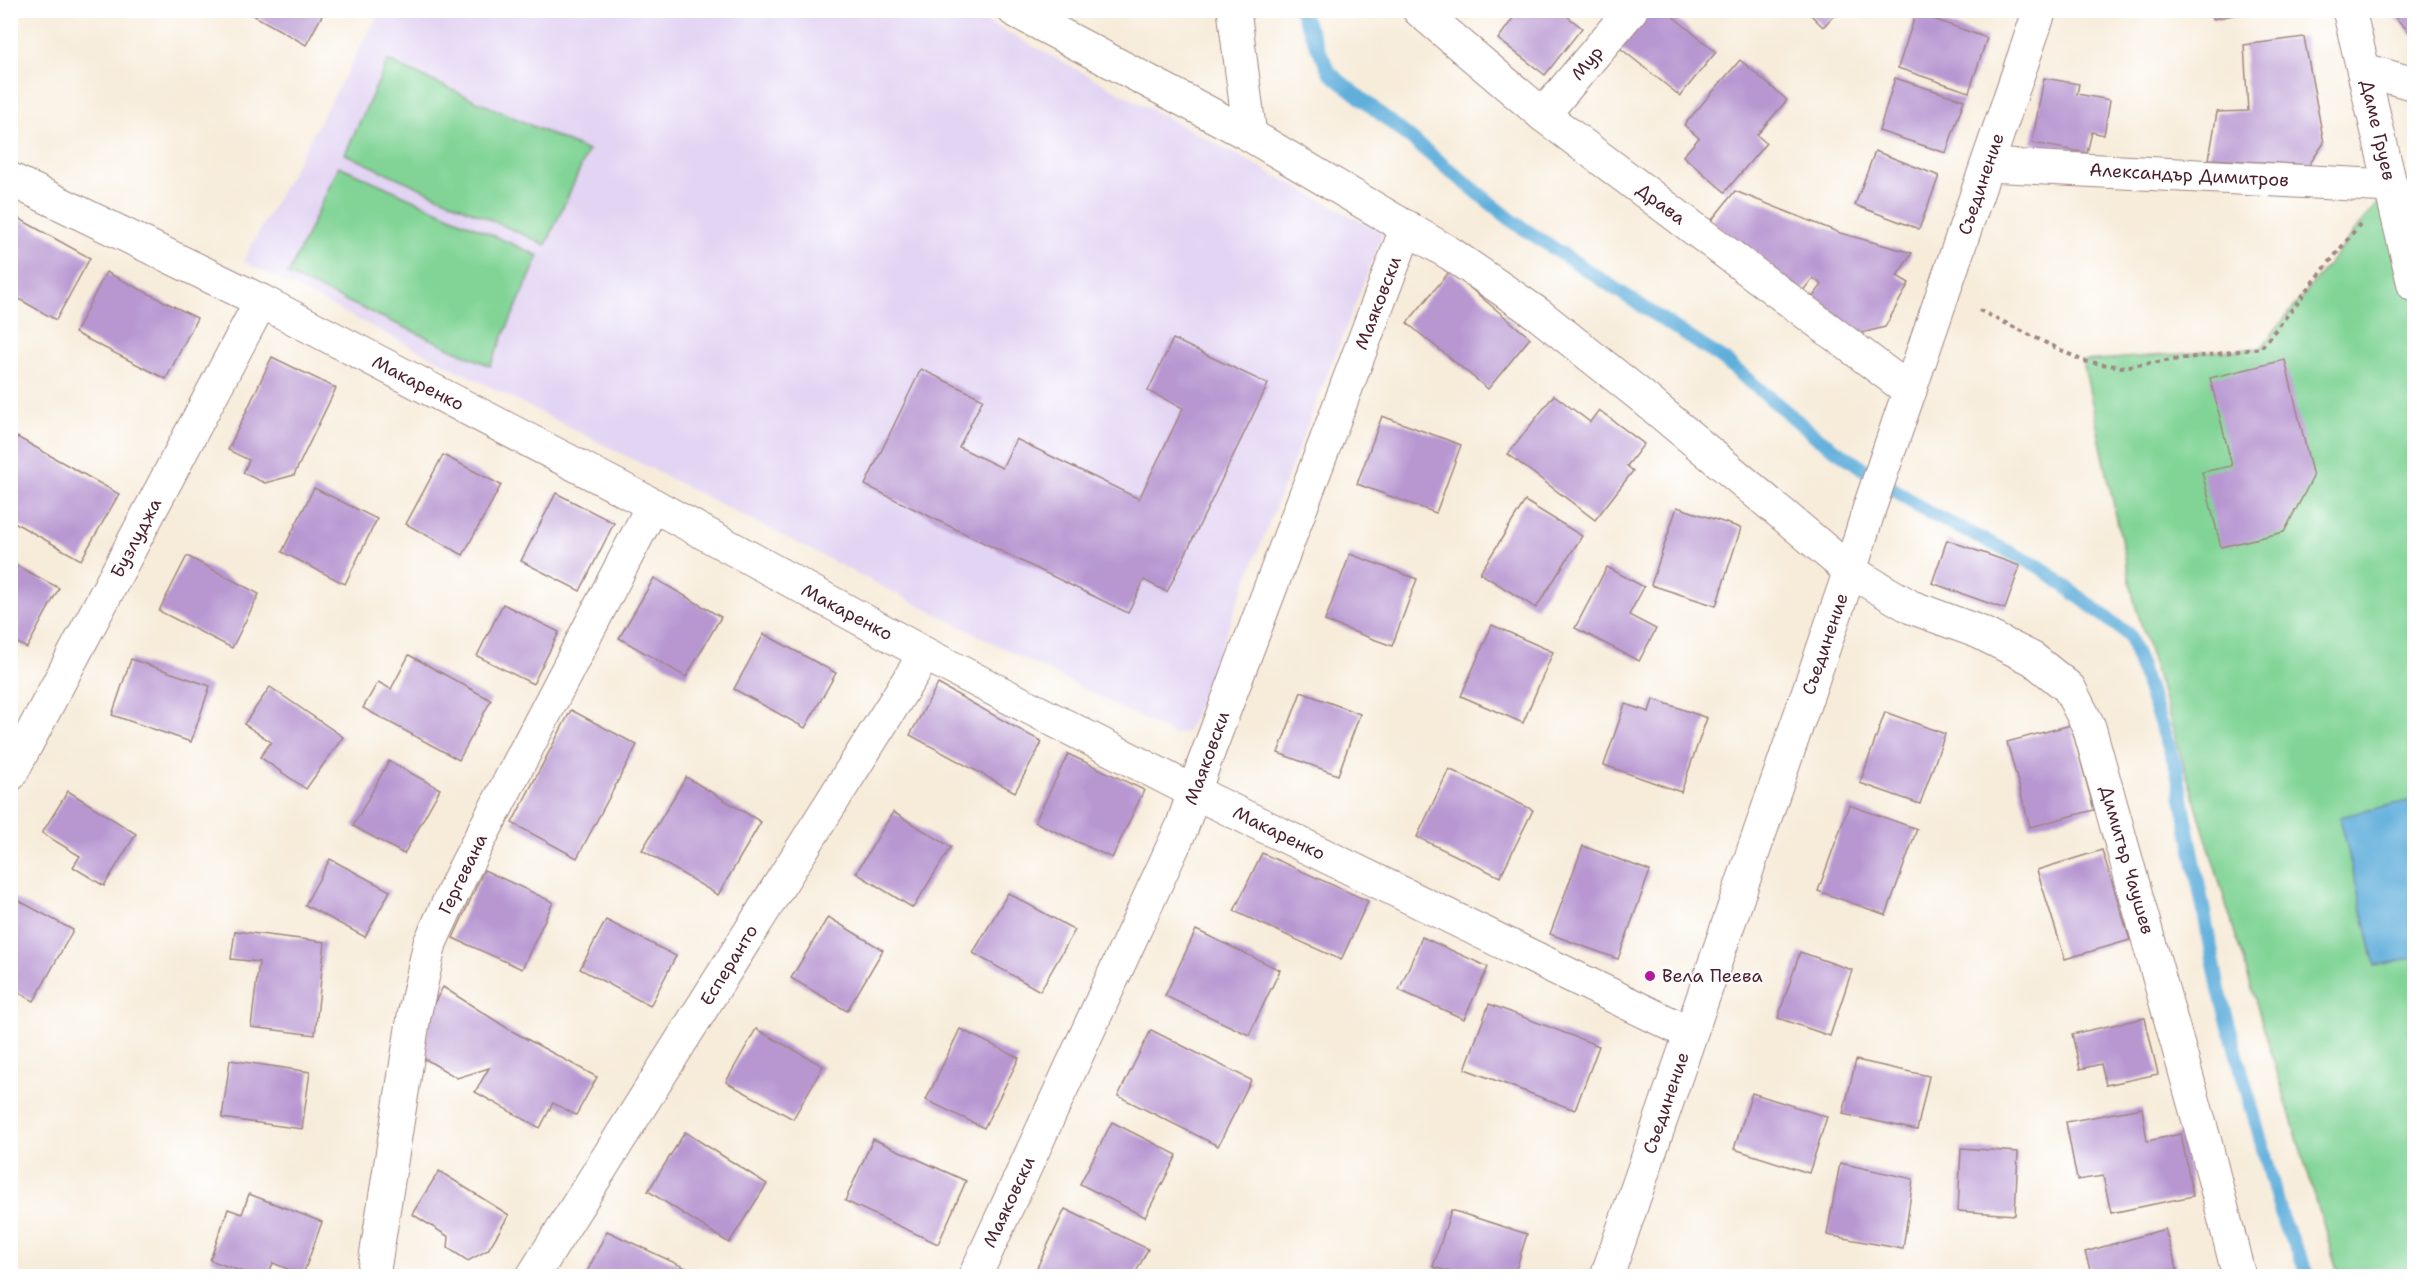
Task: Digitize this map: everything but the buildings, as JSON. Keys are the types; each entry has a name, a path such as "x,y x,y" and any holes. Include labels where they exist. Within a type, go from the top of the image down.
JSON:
{"street":[{"name":"Димитър Чаушев","path":"1014,10 1250,135 1451,254 1538,314 1640,395 1850,571 1911,607 1978,632 2033,659 2068,688 2090,727 2206,1146 2239,1276"},
{"path":"1234,10 1250,135"},
{"name":"Драва","path":"1419,10 1543,115 1910,391"},
{"name":"Мур","path":"1543,115 1631,10"},
{"name":"Съединение","path":"1607,1276 2040,10"},
{"name":"Даме Груев","path":"2349,10 2415,285"},
{"path":"2365,70 2415,84"},
{"name":"Александър Димитров","path":"1988,165 2391,186"},
{"name":"Макаренко","path":"10,178 261,301 653,506 925,654 1194,792 1689,1033"},
{"name":"Маяковски","path":"975,1276 1182,827 1407,227"},
{"name":"Бузлуджа","path":"10,776 261,301"},
{"name":"Гергевана","path":"380,1274 414,1016 430,943 463,871 653,506"},
{"name":"Есперанто","path":"533,1276 925,654"}],"path":[{"path":"1943,292 2083,361 2121,367 2261,348 2391,186"}],"shaded area":[{"path":"381,10 967,11 1383,233 1187,732 1172,734 243,261"}],"green space":[{"path":"388,61 588,151 546,245 345,154"},
{"path":"339,166 539,256 490,366 288,275"},
{"path":"2391,186 2414,285 2414,1276 2339,1276 2135,604 2083,361 2261,348"}],"water":[{"path":"2412,800 2414,811 2414,957 2375,966 2340,817"}],"waterway":[{"path":"1300,10 1330,73 1515,223 1724,360 1818,438 1929,513 2040,567 2129,635 2176,767 2219,990 2284,1224 2309,1276"}],"place":[{"name":"Вела Пеева","path":"1650,976"}]}
